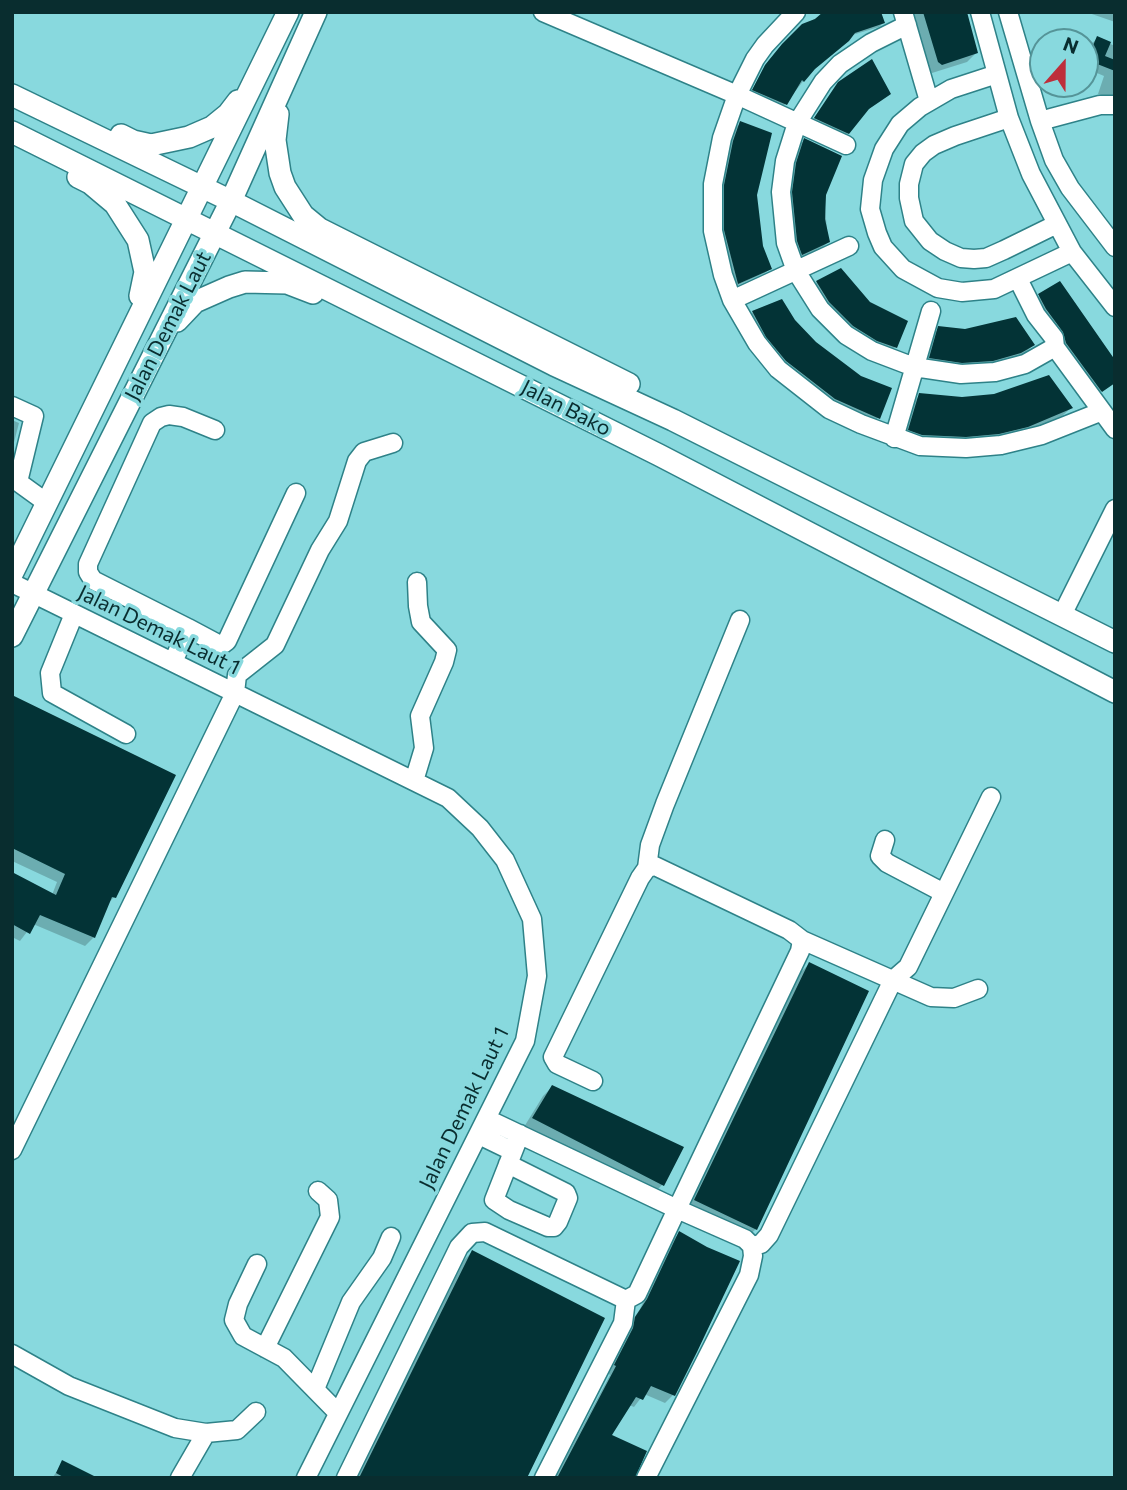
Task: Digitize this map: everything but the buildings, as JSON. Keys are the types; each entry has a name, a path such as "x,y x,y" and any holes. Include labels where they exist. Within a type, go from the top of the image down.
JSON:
{"main road":[{"name":"Jalan Demak Laut","path":"12,574 288,12"},
{"name":"Jalan Demak Laut","path":"12,636 230,201 316,12"},
{"path":"12,82 133,141 151,145 189,137 212,127 228,114 255,80"},
{"path":"282,91 275,140 278,159 285,187 303,215 320,229 657,399 673,420"},
{"name":"Jalan Bako","path":"12,94 203,187 554,365 673,420 1115,642"},
{"name":"Jalan Bako","path":"12,132 659,455 1115,692"},
{"path":"12,142 90,183 115,204 127,220 138,240 145,272 133,329"},
{"path":"163,336 195,302 229,287 245,282 287,283 632,452 659,455"}],"street":[{"path":"543,12 846,145"},
{"path":"796,12 765,45 737,95 722,138 712,198 713,231 723,275 746,327 768,357 807,394 846,418 920,446 966,448 1001,445 1042,435 1100,412"},
{"path":"980,12 1009,118 1031,174 1072,252 1115,307"},
{"path":"1008,12 1040,121 1060,172 1115,247"},
{"path":"929,101 905,19 840,64 822,82 797,123 785,161 781,192 786,243 808,295 846,335 872,351 914,367 961,374 995,372 1026,363 1055,346"},
{"path":"998,75 951,89 929,101 900,124 879,159 873,180 870,209 883,247 904,269 938,288 950,291 994,289 1072,252"},
{"path":"1040,121 1100,105 1115,105"},
{"path":"1009,118 955,136 923,153 914,164 909,184 914,220 930,241 945,251 974,258 986,258 1057,225"},
{"path":"732,300 849,246"},
{"path":"1018,279 1036,315 1054,338 1055,346 1100,412 1115,429"},
{"path":"894,438 931,311"},
{"path":"12,406 34,416 18,482 47,503"},
{"path":"215,430 183,417 169,415 161,416 152,423 88,565 93,580 223,644 227,641 296,493"},
{"path":"12,1150 235,693 237,675 275,645 320,550 338,521 357,461 364,452 393,443"},
{"path":"1062,615 1108,540 1115,509"},
{"path":"414,781 424,748 420,716 444,663 447,650 421,622 417,582"},
{"name":"Jalan Demak Laut 1","path":"12,583 448,798 480,828 505,860 532,919 537,976 525,1041 306,1478"},
{"path":"74,614 50,673 52,693 126,734"},
{"path":"593,1081 557,1064 553,1057 647,868 650,845 665,804 740,620"},
{"path":"173,662 188,628"},
{"path":"752,1246 761,1244 769,1235 893,980 908,968 991,797"},
{"path":"885,840 880,856 887,863 944,893"},
{"path":"647,868 655,866 789,930 802,940 931,997 954,998 978,989"},
{"path":"626,1300 637,1294 800,951 802,940"},
{"path":"483,1127 520,1134 745,1239 752,1246 750,1275 646,1478"},
{"path":"483,1127 510,1157 520,1134"},
{"path":"265,1348 330,1217 328,1200 318,1191"},
{"path":"346,1478 459,1247 472,1233 485,1232 626,1300"},
{"path":"315,1389 351,1302 382,1258 391,1237"},
{"path":"257,1264 238,1304 234,1320 243,1336 284,1358 337,1412"},
{"path":"544,1478 623,1323 626,1300"},
{"path":"12,1354 69,1386 175,1428 206,1433 237,1430 256,1412"},
{"path":"180,1478 206,1433"}]}
